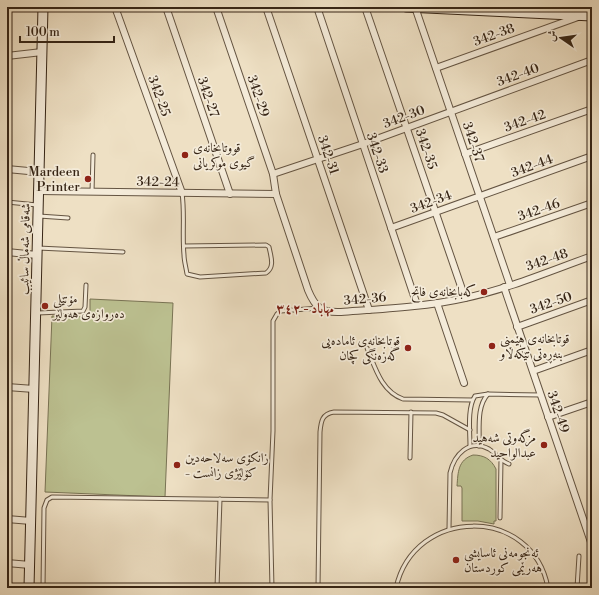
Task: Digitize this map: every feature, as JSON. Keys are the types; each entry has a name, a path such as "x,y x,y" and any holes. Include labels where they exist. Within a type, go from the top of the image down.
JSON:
{"street":[{"name":"شەقامی شەماڵ سائیب","path":"29,588 43,7"},
{"name":"342-25","path":"115,7 182,193"},
{"name":"342-27","path":"166,7 230,194"},
{"name":"342-29","path":"216,7 273,174 276,194"},
{"name":"342-31","path":"266,7 369,310"},
{"name":"342-33","path":"317,7 417,305"},
{"name":"342-35","path":"365,7 465,298"},
{"path":"406,7 474,9 592,16"},
{"name":"342-37","path":"415,7 494,237 507,286"},
{"name":"342-38","path":"436,68 582,16"},
{"path":"7,56 42,52"},
{"name":"342-40","path":"451,111 592,60"},
{"name":"342-42","path":"465,154 592,109"},
{"name":"342-30","path":"273,174 363,144 451,111"},
{"name":"342-44","path":"480,196 592,156"},
{"path":"7,170 39,172"},
{"name":"342-24","path":"39,191 276,194"},
{"path":"276,194 308,290 313,302 320,308"},
{"name":"342-34","path":"391,228 480,196"},
{"name":"342-46","path":"494,237 592,203"},
{"path":"7,252 38,252"},
{"name":"342-48","path":"507,286 592,256"},
{"name":"342-36","path":"320,308 335,313 437,303 465,298 507,286"},
{"name":"342-49","path":"507,286 518,327 592,545"},
{"name":"342-50","path":"518,327 592,300"},
{"path":"437,303 464,383"},
{"path":"533,371 592,350"},
{"path":"7,387 34,389"},
{"path":"548,417 592,402"},
{"path":"7,518 31,521"},
{"path":"7,563 30,565"}],"lane":[{"path":"92,192 93,155"},
{"path":"182,193 184,205 184,246 187,274 200,277 266,273 272,267 269,247 266,245 184,246"},
{"path":"7,202 39,205"},
{"path":"39,216 68,218"},
{"path":"38,252 123,252"},
{"path":"36,313 83,311 85,307 86,285"},
{"path":"272,588 270,500 273,431 273,322 277,314 281,311 320,308"},
{"path":"367,348 381,382 395,396 403,399 472,400"},
{"path":"479,446 481,405 483,399 488,394"},
{"path":"470,446 471,408 472,400 475,396 488,394 541,395"},
{"path":"318,588 320,432 322,419 326,415 334,412 439,413 470,430"},
{"path":"410,458 411,412"},
{"path":"470,424 480,423"},
{"path":"450,529 450,480 452,465 458,455 470,446 479,446 490,450 501,460 509,464"},
{"path":"500,518 501,460"},
{"path":"43,588 44,508 48,500 52,497 270,500"},
{"path":"217,588 220,499"},
{"path":"396,588 402,569 417,549 437,534 461,526 486,526 509,535 529,550 537,560 543,571 548,588"},
{"path":"577,588 579,556"}],"green space":[{"path":"90,299 173,303 165,497 45,492 52,316 90,317"},
{"path":"473,455 487,458 496,469 496,521 494,521 494,524 478,521 462,521 462,488 461,486 457,486 459,471 464,460"}],"place":[{"name":"قووتابخانەی گيوی موكريانی","path":"185,155"},
{"name":"Mardeen Printer","path":"88,179"},
{"name":"كەبابخانەی فاتح","path":"484,292"},
{"name":"مۆتێلی دەروازەی هەولێر","path":"45,306"},
{"name":"قوتابخانەی هێمنی بنەڕەتی تێکەڵاو","path":"492,346"},
{"name":"قوتابخانەی ئامادەیی گەزەنگی کچان","path":"408,348"},
{"name":"مزگه‌وتی شه‌هید عبدالواحید","path":"544,445"},
{"name":"زانکۆی سەلاحەدین - کۆلێژی زانست","path":"177,465"},
{"name":"ئەنجومەنی ئاسایشی هەرێمی کوردستان","path":"456,560"}],"district":[{"name":"مهاباد - ٣٤٢","path":"305,309"}]}
